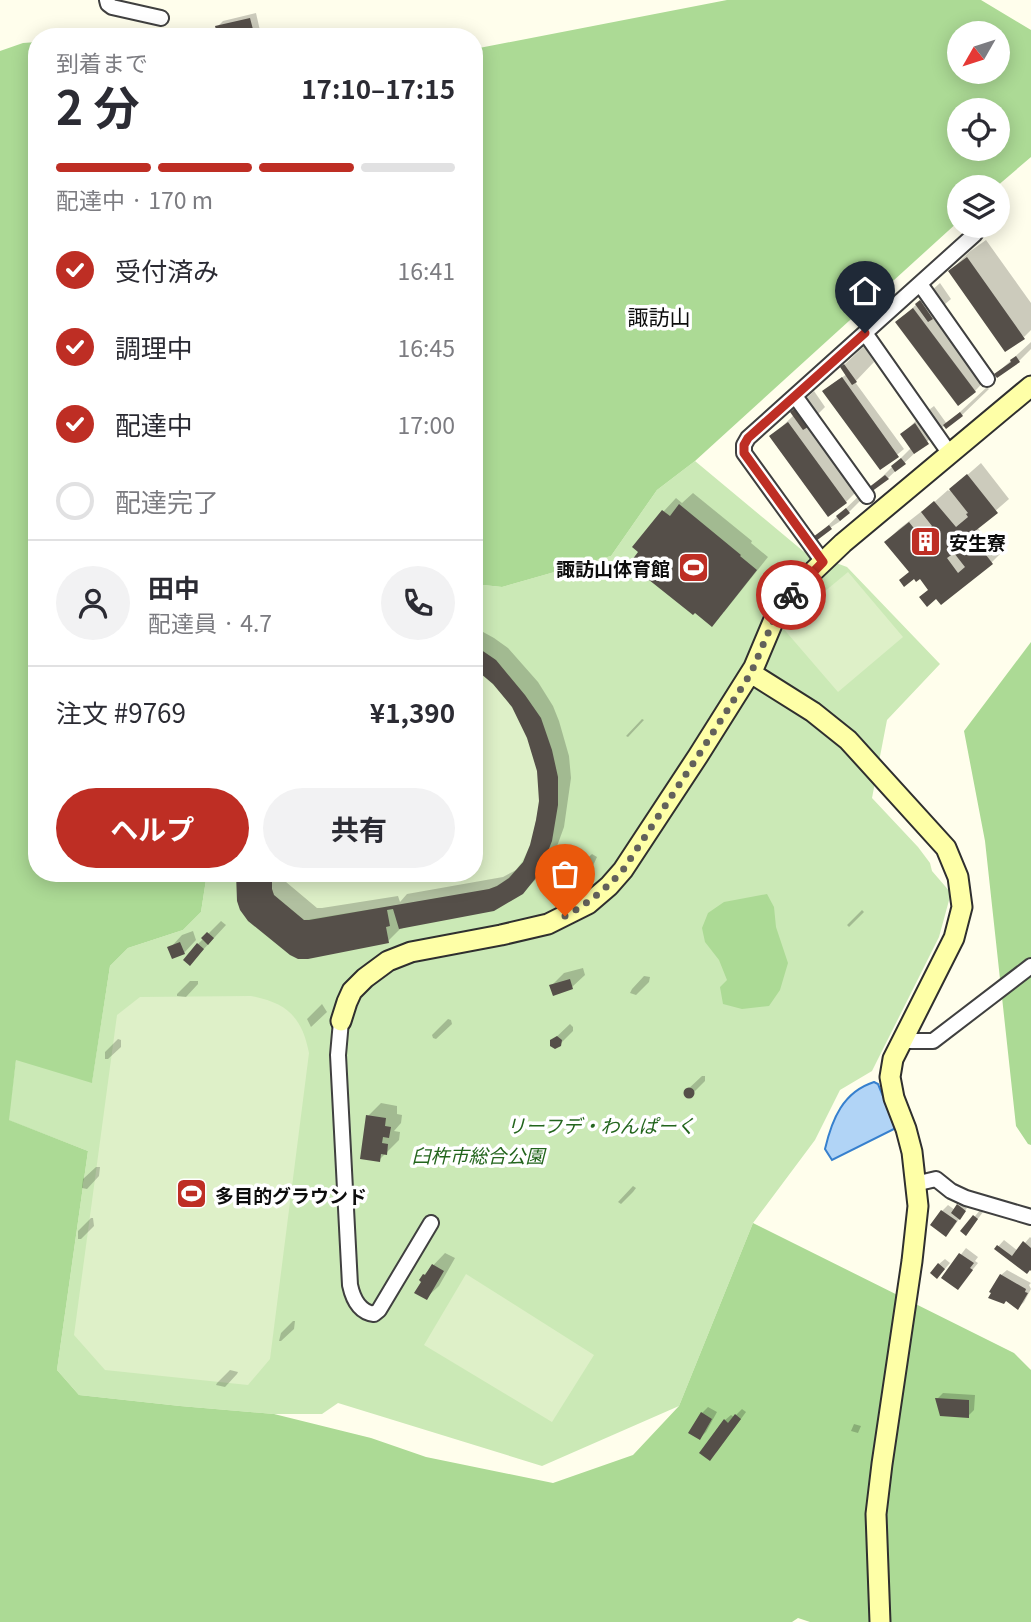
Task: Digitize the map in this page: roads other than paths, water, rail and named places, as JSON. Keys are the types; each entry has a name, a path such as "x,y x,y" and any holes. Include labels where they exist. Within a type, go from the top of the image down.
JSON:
{"street":[{"path":"107,0 111,7 161,18"},
{"path":"823,562 744,453 744,445 748,438 971,238"},
{"path":"920,284 987,379"},
{"path":"865,333 950,454"},
{"path":"431,1223 379,1310 374,1314 369,1313 356,1304 350,1285 338,1055 341,1021 352,991 388,961 411,952 548,924 588,904 609,886 629,861 751,673 778,610 801,583 843,543 1031,386"},
{"path":"795,396 867,496"},
{"path":"751,673 813,712 848,740 946,848 958,877 962,907 954,938 893,1059 890,1077 912,1152 918,1206 876,1514 880,1622"},
{"path":"902,1041 933,1041 1031,966"},
{"path":"915,1184 936,1179 951,1191 966,1198 1031,1217"}],"water":[{"path":"874,1082 878,1084 896,1128 832,1160 825,1149 835,1117 854,1092"}],"place":[{"name":"安生寮","path":"926,541"},
{"name":"諏訪山体育館","path":"693,567"},
{"name":"多目的グラウンド","path":"192,1194"}],"district":[{"name":"諏訪山","path":"659,316"}],"park label":[{"name":"リーフデ・わんぱーく","path":"601,1124"},
{"name":"臼杵市総合公園","path":"478,1154"}]}
